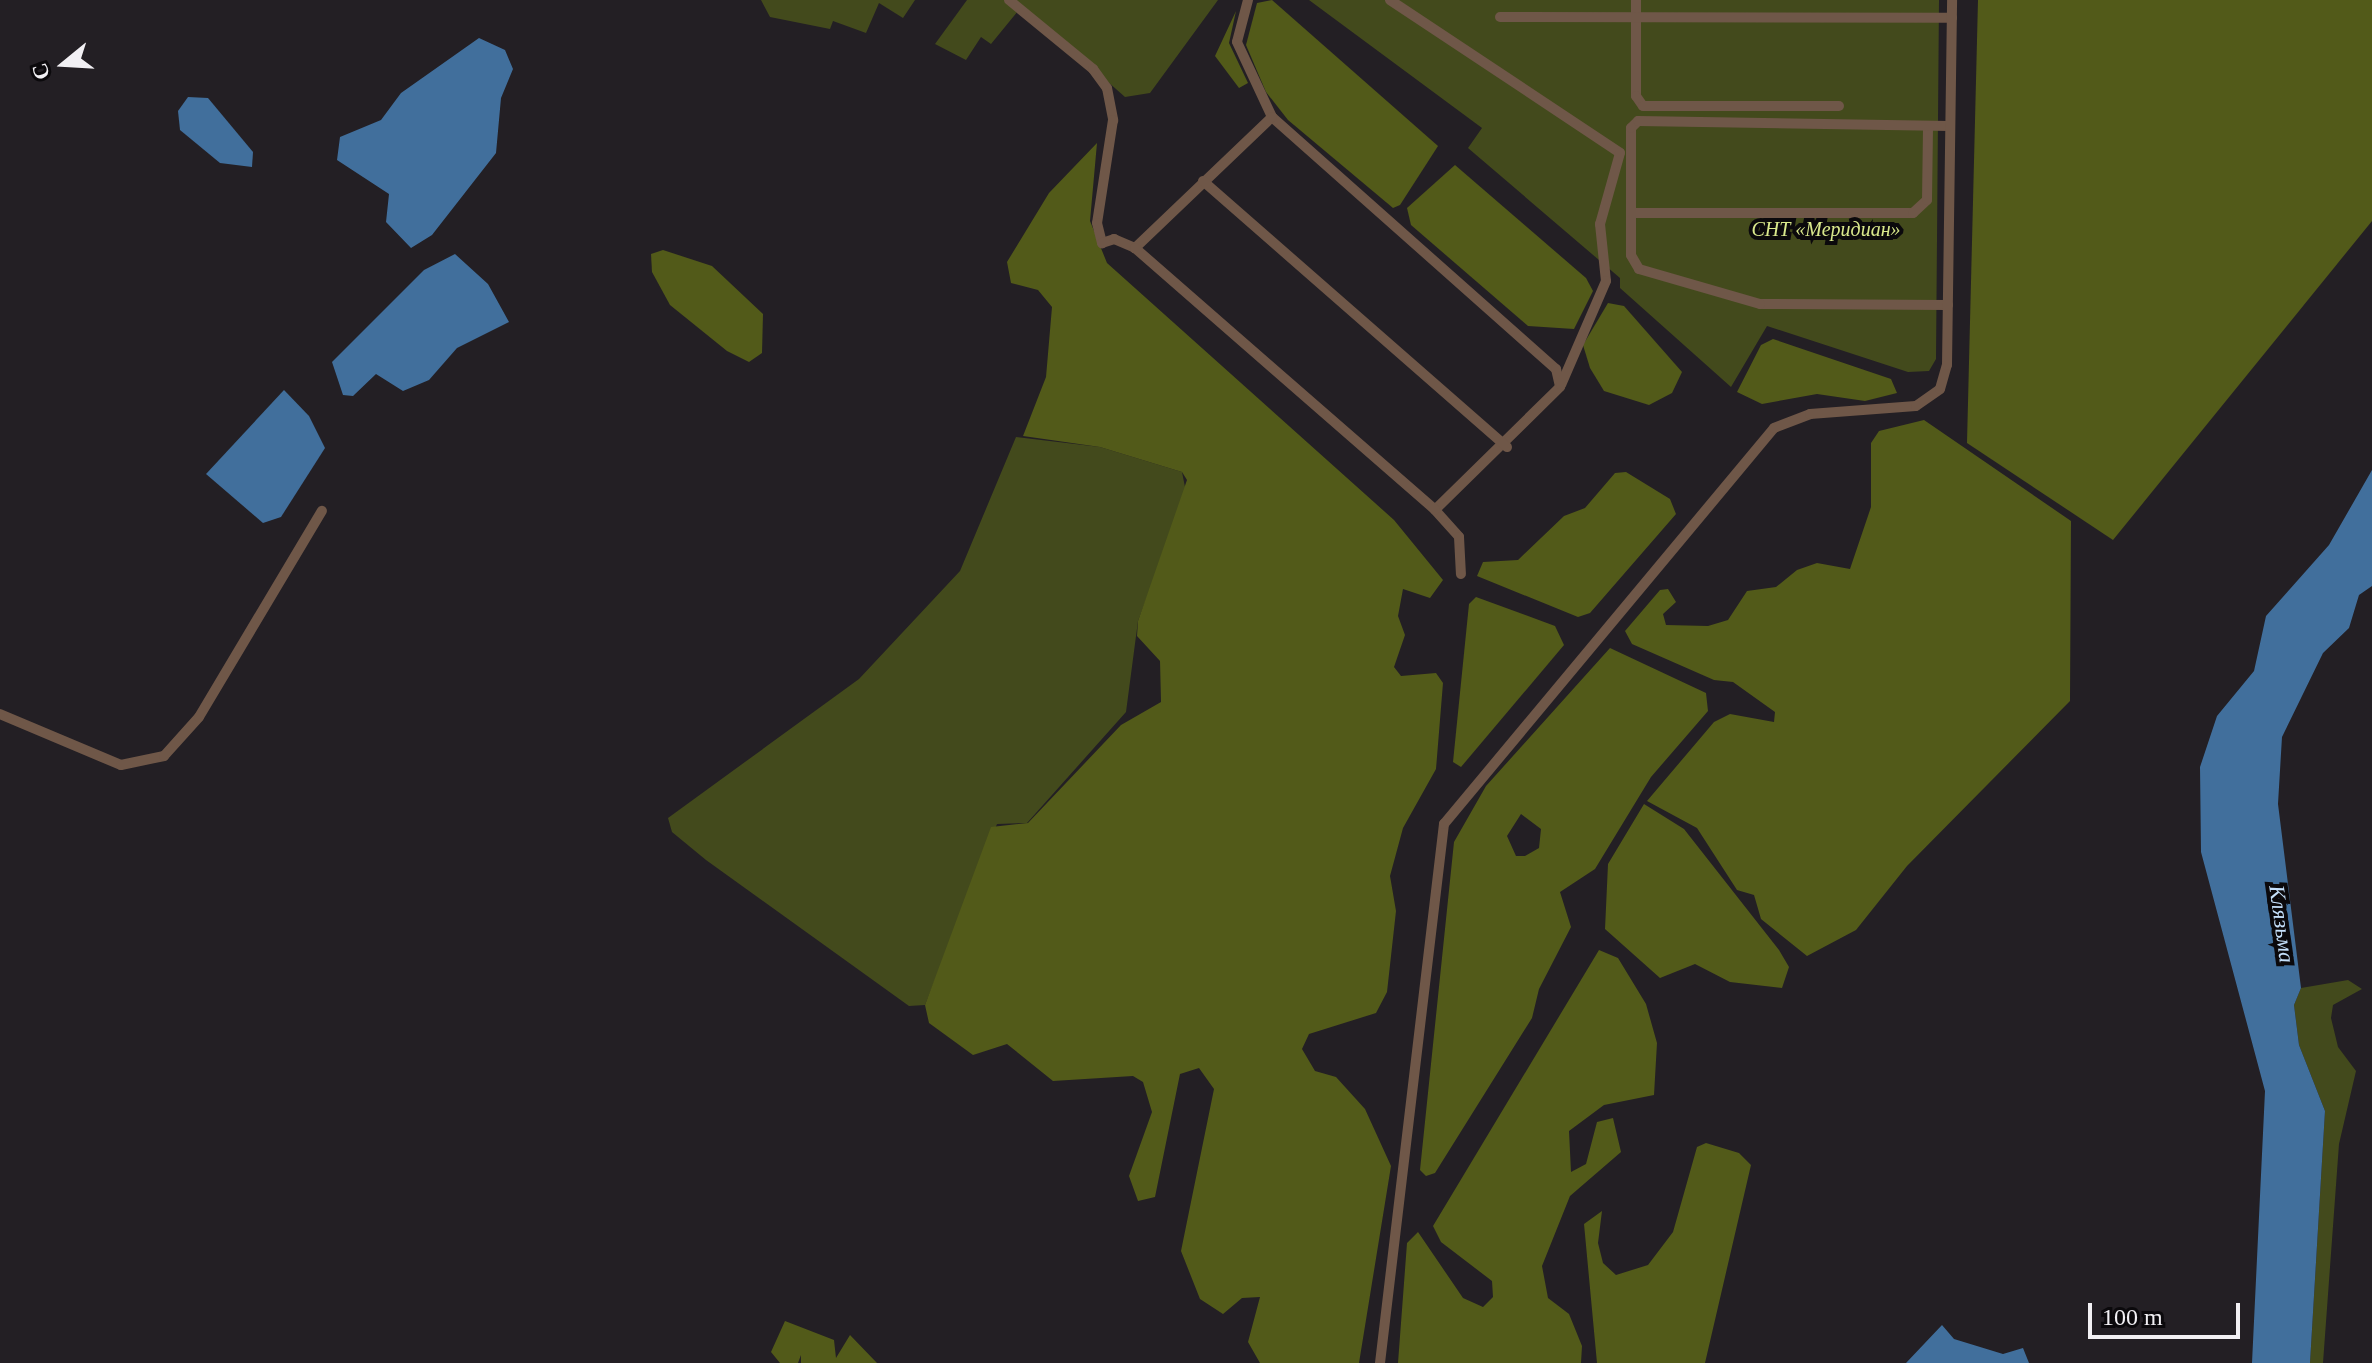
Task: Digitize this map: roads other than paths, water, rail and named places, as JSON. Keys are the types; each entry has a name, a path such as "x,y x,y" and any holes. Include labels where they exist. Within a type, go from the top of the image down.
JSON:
{"street":[{"path":"1009,0 1093,69 1107,88 1113,120 1097,223 1102,243 1114,239 1135,248 1435,510 1459,537 1461,574"},
{"path":"1248,0 1237,42 1272,117 1556,369 1560,387"},
{"path":"1390,0 1620,153 1600,224 1606,281 1560,387 1507,447 1435,510"},
{"path":"1636,0 1636,96 1643,106 1839,106"},
{"path":"1380,1363 1444,824 1774,428 1810,414 1916,406 1940,389 1948,305 1952,0"},
{"path":"1500,17 1952,18"},
{"path":"1135,248 1272,117"},
{"path":"1948,305 1745,301 1639,269 1631,255 1631,128 1638,121 1950,126"},
{"path":"1631,213 1913,213 1927,200 1928,126"},
{"path":"1203,181 1507,447"},
{"path":"0,714 121,765 164,756 199,717 322,511"}],"water":[{"path":"479,38 505,50 513,69 501,98 496,153 432,235 411,248 386,222 389,194 337,160 340,137 381,120 401,93"},
{"path":"188,97 208,98 253,152 252,167 220,163 180,130 178,111"},
{"path":"455,254 488,284 509,322 457,348 429,380 403,391 376,374 353,396 343,395 332,362 424,270"},
{"path":"284,390 309,416 325,448 281,517 263,523 206,474"},
{"name":"Клязьма","path":"2372,470 2372,586 2359,595 2349,628 2323,653 2282,737 2278,804 2301,988 2294,1005 2299,1045 2325,1111 2310,1363 2252,1363 2265,1091 2201,852 2200,767 2217,716 2254,671 2266,616 2329,545"},
{"path":"1942,1325 1954,1339 2003,1354 2023,1348 2029,1363 1906,1363"}],"park label":[{"name":"СНТ «Меридиан»","path":"1826,229"}]}
